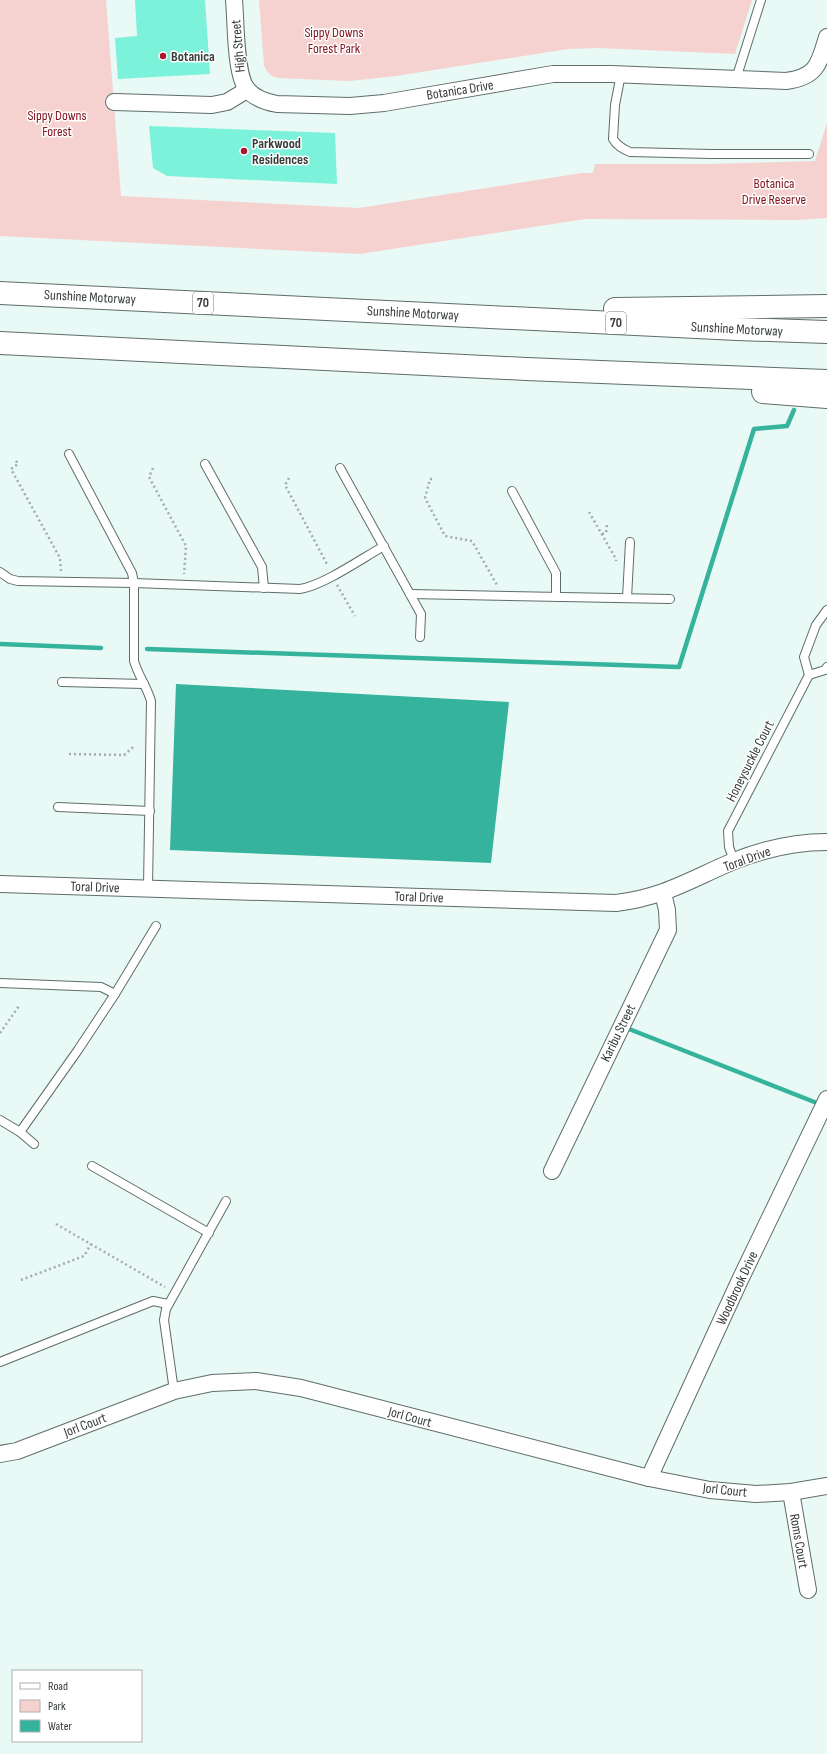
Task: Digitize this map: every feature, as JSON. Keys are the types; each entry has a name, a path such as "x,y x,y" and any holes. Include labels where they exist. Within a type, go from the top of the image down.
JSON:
{"highway":[{"name":"Sunshine Motorway","path":"0,292 737,329 827,332"},
{"path":"406,312 827,306"},
{"path":"0,343 526,369 827,381"},
{"path":"526,369 827,397"}],"street":[{"name":"High Street","path":"234,0 240,76 247,90"},
{"name":"Botanica Drive","path":"247,90 260,99 277,104 350,106 384,103 553,74 620,74 736,80 797,80 812,73 822,55 827,37"},
{"path":"114,102 212,106 227,102 247,90"},
{"name":"Toral Drive","path":"0,884 616,903 637,900 663,893 734,861 764,851 790,845 827,842"},
{"name":"Karibu Street","path":"552,1171 666,936 669,923 663,893"},
{"name":"Woodbrook Drive","path":"649,1478 739,1282 827,1099"},
{"name":"Jorl Court","path":"0,1454 17,1451 174,1391 212,1382 256,1381 301,1388 649,1478 710,1490 756,1494 791,1492 827,1486"},
{"name":"Roms Court","path":"791,1492 808,1590"}],"lane":[{"path":"736,80 761,0"},
{"path":"620,74 615,105 613,140 623,149 630,152 809,154"},
{"path":"69,454 127,562 134,583 134,661 151,702 148,888"},
{"path":"205,464 262,567 264,588"},
{"path":"340,468 421,614 420,637"},
{"path":"512,491 556,573 556,597"},
{"path":"627,598 630,542"},
{"path":"0,572 10,579 18,581 134,583 300,589 309,588 384,546"},
{"path":"410,594 670,599"},
{"path":"827,610 816,625 804,657 808,675 826,670 827,667"},
{"name":"Honeysuckle Court","path":"734,861 729,847 728,831 808,675"},
{"path":"62,682 144,684"},
{"path":"58,807 150,811"},
{"path":"20,1132 78,1050 115,994 156,926"},
{"path":"0,983 101,987 115,994"},
{"path":"0,1120 20,1132 34,1144"},
{"path":"92,1166 209,1233"},
{"path":"174,1391 164,1320 168,1304 226,1201"},
{"path":"0,1362 153,1301 168,1304"}],"path":[{"path":"16,461 18,464 11,469 60,558 61,582"},
{"path":"153,468 149,477 186,546 184,585"},
{"path":"289,478 284,485 355,616"},
{"path":"432,479 430,479 425,498 445,536 472,541 503,596"},
{"path":"589,512 616,559 616,566"},
{"path":"602,534 606,533 607,524"},
{"path":"69,754 124,755 132,748 135,748"},
{"path":"0,1033 19,1006"},
{"path":"56,1224 174,1293"},
{"path":"21,1280 84,1256 91,1244"}],"green space":[{"name":"Botanica Drive Reserve","path":"0,0 106,0 121,196 359,208 582,173 593,173 595,164 708,164 815,161 827,123 827,218 797,220 585,219 360,254 0,236"},
{"name":"Sippy Downs Forest Park","path":"259,0 752,0 735,54 599,48 568,49 396,76 350,81 278,78 269,74 264,65"}],"water":[{"path":"176,684 509,702 491,863 170,850"}],"building":[{"name":"Botanica","path":"135,0 205,0 210,74 118,79 115,38 137,36"},
{"name":"Parkwood Residences","path":"149,126 335,133 337,184 167,176 153,168"}],"waterway":[{"path":"147,649 679,667 754,429 787,426 794,410"},
{"path":"0,644 101,648"},
{"path":"624,1027 822,1105"}],"place":[{"name":"Botanica","path":"163,56"},
{"name":"Parkwood Residences","path":"244,151"}],"park label":[{"name":"Sippy Downs Forest","path":"57,124"}]}
